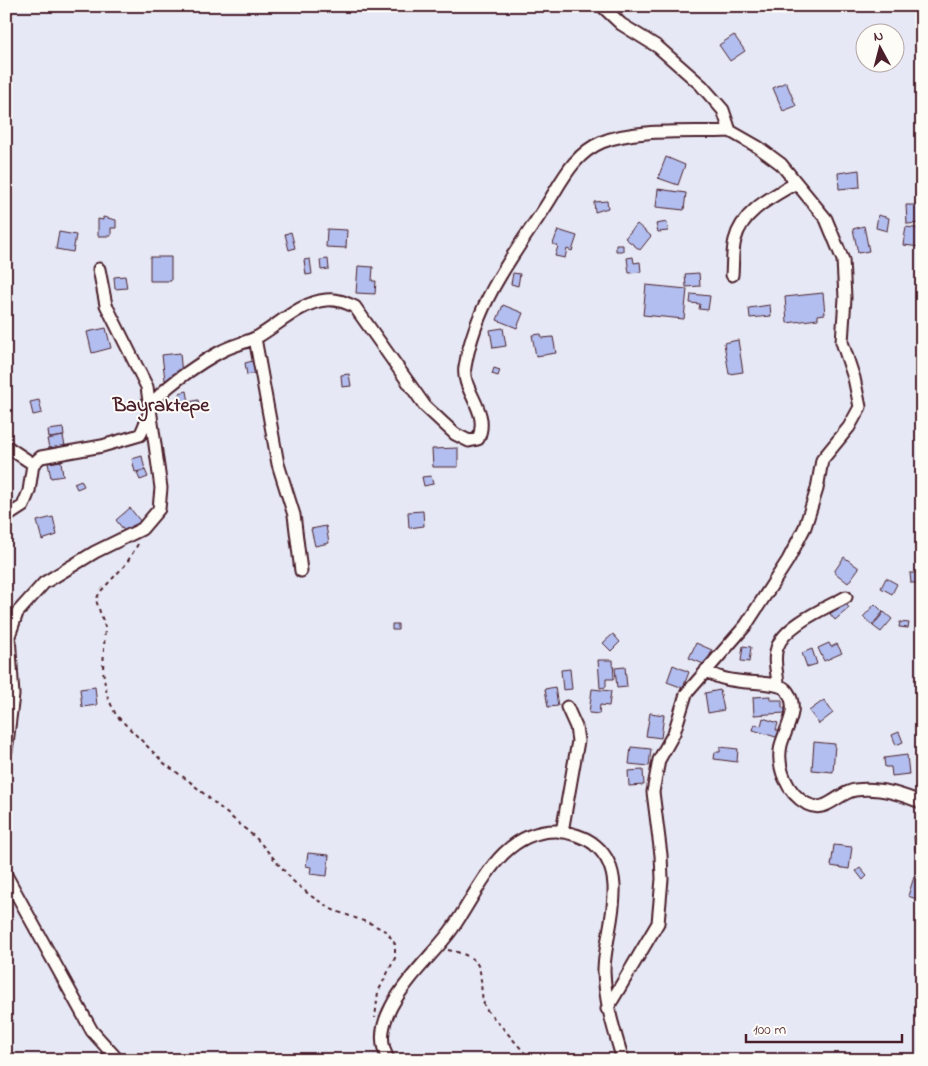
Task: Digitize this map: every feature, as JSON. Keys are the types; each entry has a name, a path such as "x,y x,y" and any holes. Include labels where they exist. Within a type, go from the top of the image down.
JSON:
{"street":[{"path":"602,6 621,24 658,47 700,85 723,110 730,131"},
{"path":"6,517 24,506 29,491 33,464 41,457 102,446 140,435 159,396 195,368 221,352 255,338 307,305 325,300 342,300 355,307 391,355 403,376 441,422 455,434 469,441 478,439 482,431 480,412 468,383 465,370 480,313 494,284 570,167 586,150 604,141 664,132 730,131 758,146 781,164 811,198 826,219 843,260 845,298 842,342 854,378 860,407 848,427 822,460 817,489 805,526 788,560 746,625 686,694 674,733 659,760 655,772 653,792 662,879 658,924 607,1009"},
{"path":"732,275 734,240 746,218 765,201 796,183"},
{"path":"6,752 13,695 9,636 18,613 44,583 64,569 142,529 159,509 161,488 152,407 147,387 106,305 99,269"},
{"path":"255,338 278,464 294,516 302,571"},
{"path":"6,446 33,464"},
{"path":"778,683 775,656 782,637 793,628 846,597"},
{"path":"706,670 716,678 736,682 778,683 787,691 792,705 790,723 781,746 780,760 786,783 795,796 808,804 821,807 854,790 866,790 901,794 922,803"},
{"path":"562,832 578,741 576,728 567,707"},
{"path":"388,1060 381,1042 383,1026 391,1007 405,984 438,948 486,875 510,847 536,833 562,832 579,836 594,844 603,852 613,876 613,906 604,970 607,1009 623,1060"},
{"path":"6,875 92,1032 118,1060"}],"path":[{"path":"142,529 138,544 126,564 100,592 96,600 105,627 103,670 108,698 116,715 127,727 148,744 165,764 189,781 257,839 293,881 305,891 333,910 372,924 387,932 395,944 395,958 378,992 374,1015 376,1024"},
{"path":"438,948 460,952 477,962 485,1008 532,1060"}],"building":[{"path":"734,35 745,51 730,61 719,45"},
{"path":"786,82 796,106 783,111 773,88"},
{"path":"666,157 685,165 678,185 658,178"},
{"path":"859,170 860,187 839,189 838,173"},
{"path":"658,189 686,193 684,210 656,207"},
{"path":"607,201 608,208 595,212 594,202"},
{"path":"906,205 922,205 922,223 907,224"},
{"path":"878,215 889,218 887,231 876,228"},
{"path":"103,217 116,220 116,228 111,228 111,236 98,236 98,219 103,220"},
{"path":"667,222 668,231 658,232 656,224"},
{"path":"637,224 651,236 640,250 625,238"},
{"path":"864,226 869,251 858,253 853,229"},
{"path":"906,227 922,229 921,247 903,245"},
{"path":"327,229 347,230 346,248 326,247"},
{"path":"558,230 577,236 572,251 567,249 565,258 555,256 558,246 553,244"},
{"path":"59,232 76,235 73,252 56,249"},
{"path":"291,232 295,248 289,250 285,234"},
{"path":"616,245 623,245 623,251 616,251"},
{"path":"150,257 171,257 171,281 150,281"},
{"path":"633,257 634,263 640,262 641,272 629,273 627,258"},
{"path":"310,259 312,274 306,275 304,260"},
{"path":"328,259 329,269 321,270 320,260"},
{"path":"358,266 373,267 372,281 376,281 375,294 356,293"},
{"path":"513,273 520,274 518,286 511,284"},
{"path":"699,273 700,286 686,287 685,274"},
{"path":"125,276 127,288 115,289 114,277"},
{"path":"646,285 687,289 684,319 643,315"},
{"path":"823,293 825,314 818,315 818,319 787,323 785,297"},
{"path":"691,294 710,296 708,310 699,309 700,304 690,303"},
{"path":"503,305 523,313 517,328 497,320"},
{"path":"770,305 771,316 750,318 749,308"},
{"path":"106,328 111,348 92,353 87,332"},
{"path":"503,328 506,346 493,348 490,330"},
{"path":"541,334 542,338 553,337 556,353 536,356 532,335"},
{"path":"738,340 743,372 729,374 724,343"},
{"path":"180,353 182,375 171,376 171,380 165,380 162,355"},
{"path":"257,360 259,372 247,375 245,363"},
{"path":"494,368 500,370 498,376 492,374"},
{"path":"349,374 351,386 342,387 341,375"},
{"path":"187,391 189,402 198,400 199,405 183,411 179,393"},
{"path":"39,400 42,413 33,415 30,402"},
{"path":"63,428 64,436 49,438 48,430"},
{"path":"63,436 65,446 49,448 47,439"},
{"path":"458,448 458,467 433,467 432,449"},
{"path":"142,456 145,470 135,472 132,459"},
{"path":"61,461 63,476 51,478 48,463"},
{"path":"145,470 148,477 140,480 137,473"},
{"path":"431,476 433,484 424,486 422,477"},
{"path":"81,480 84,486 77,489 74,483"},
{"path":"130,508 141,522 126,533 116,520"},
{"path":"423,511 424,526 409,528 408,512"},
{"path":"53,517 57,535 42,540 37,521"},
{"path":"326,526 329,543 315,546 311,529"},
{"path":"844,557 859,568 848,583 834,572"},
{"path":"910,573 917,573 918,583 911,583"},
{"path":"886,578 897,584 892,594 881,588"},
{"path":"845,602 849,608 835,620 830,614"},
{"path":"875,604 883,612 872,625 863,617"},
{"path":"884,612 892,619 881,632 873,626"},
{"path":"900,622 909,623 908,628 899,627"},
{"path":"392,624 398,624 398,630 392,630"},
{"path":"613,634 620,642 611,651 603,643"},
{"path":"696,643 712,650 706,665 689,658"},
{"path":"829,643 831,647 837,644 842,653 824,661 818,648"},
{"path":"743,646 751,647 749,662 741,661"},
{"path":"812,649 817,664 807,667 802,653"},
{"path":"598,660 613,660 614,679 606,679 606,687 600,688"},
{"path":"673,665 689,672 683,688 667,682"},
{"path":"625,667 627,687 617,688 615,668"},
{"path":"570,669 572,689 563,690 561,670"},
{"path":"95,687 97,705 82,707 80,689"},
{"path":"555,687 558,706 548,707 545,689"},
{"path":"592,689 611,691 609,706 600,705 599,714 589,713"},
{"path":"720,690 724,710 708,713 705,693"},
{"path":"770,696 770,700 782,700 782,708 785,708 785,713 754,715 753,697"},
{"path":"824,700 833,713 819,724 809,711"},
{"path":"650,713 664,715 661,738 646,736"},
{"path":"763,718 778,723 776,730 781,731 779,738 753,730 755,724 761,726"},
{"path":"899,732 903,742 896,745 892,735"},
{"path":"814,742 835,744 833,772 812,770"},
{"path":"631,747 651,749 649,766 629,764"},
{"path":"720,747 738,749 737,762 714,759 715,752 720,752"},
{"path":"907,755 909,774 892,776 891,767 885,767 884,758"},
{"path":"643,770 644,785 629,786 628,771"},
{"path":"922,835 922,850 915,851 914,836"},
{"path":"834,845 852,847 849,869 831,866"},
{"path":"308,853 329,855 327,876 310,874 311,867 306,866"},
{"path":"860,868 867,876 863,880 856,871"},
{"path":"914,877 922,880 922,901 908,896"}],"district":[{"name":"Bayraktepe","path":"161,404"}]}
